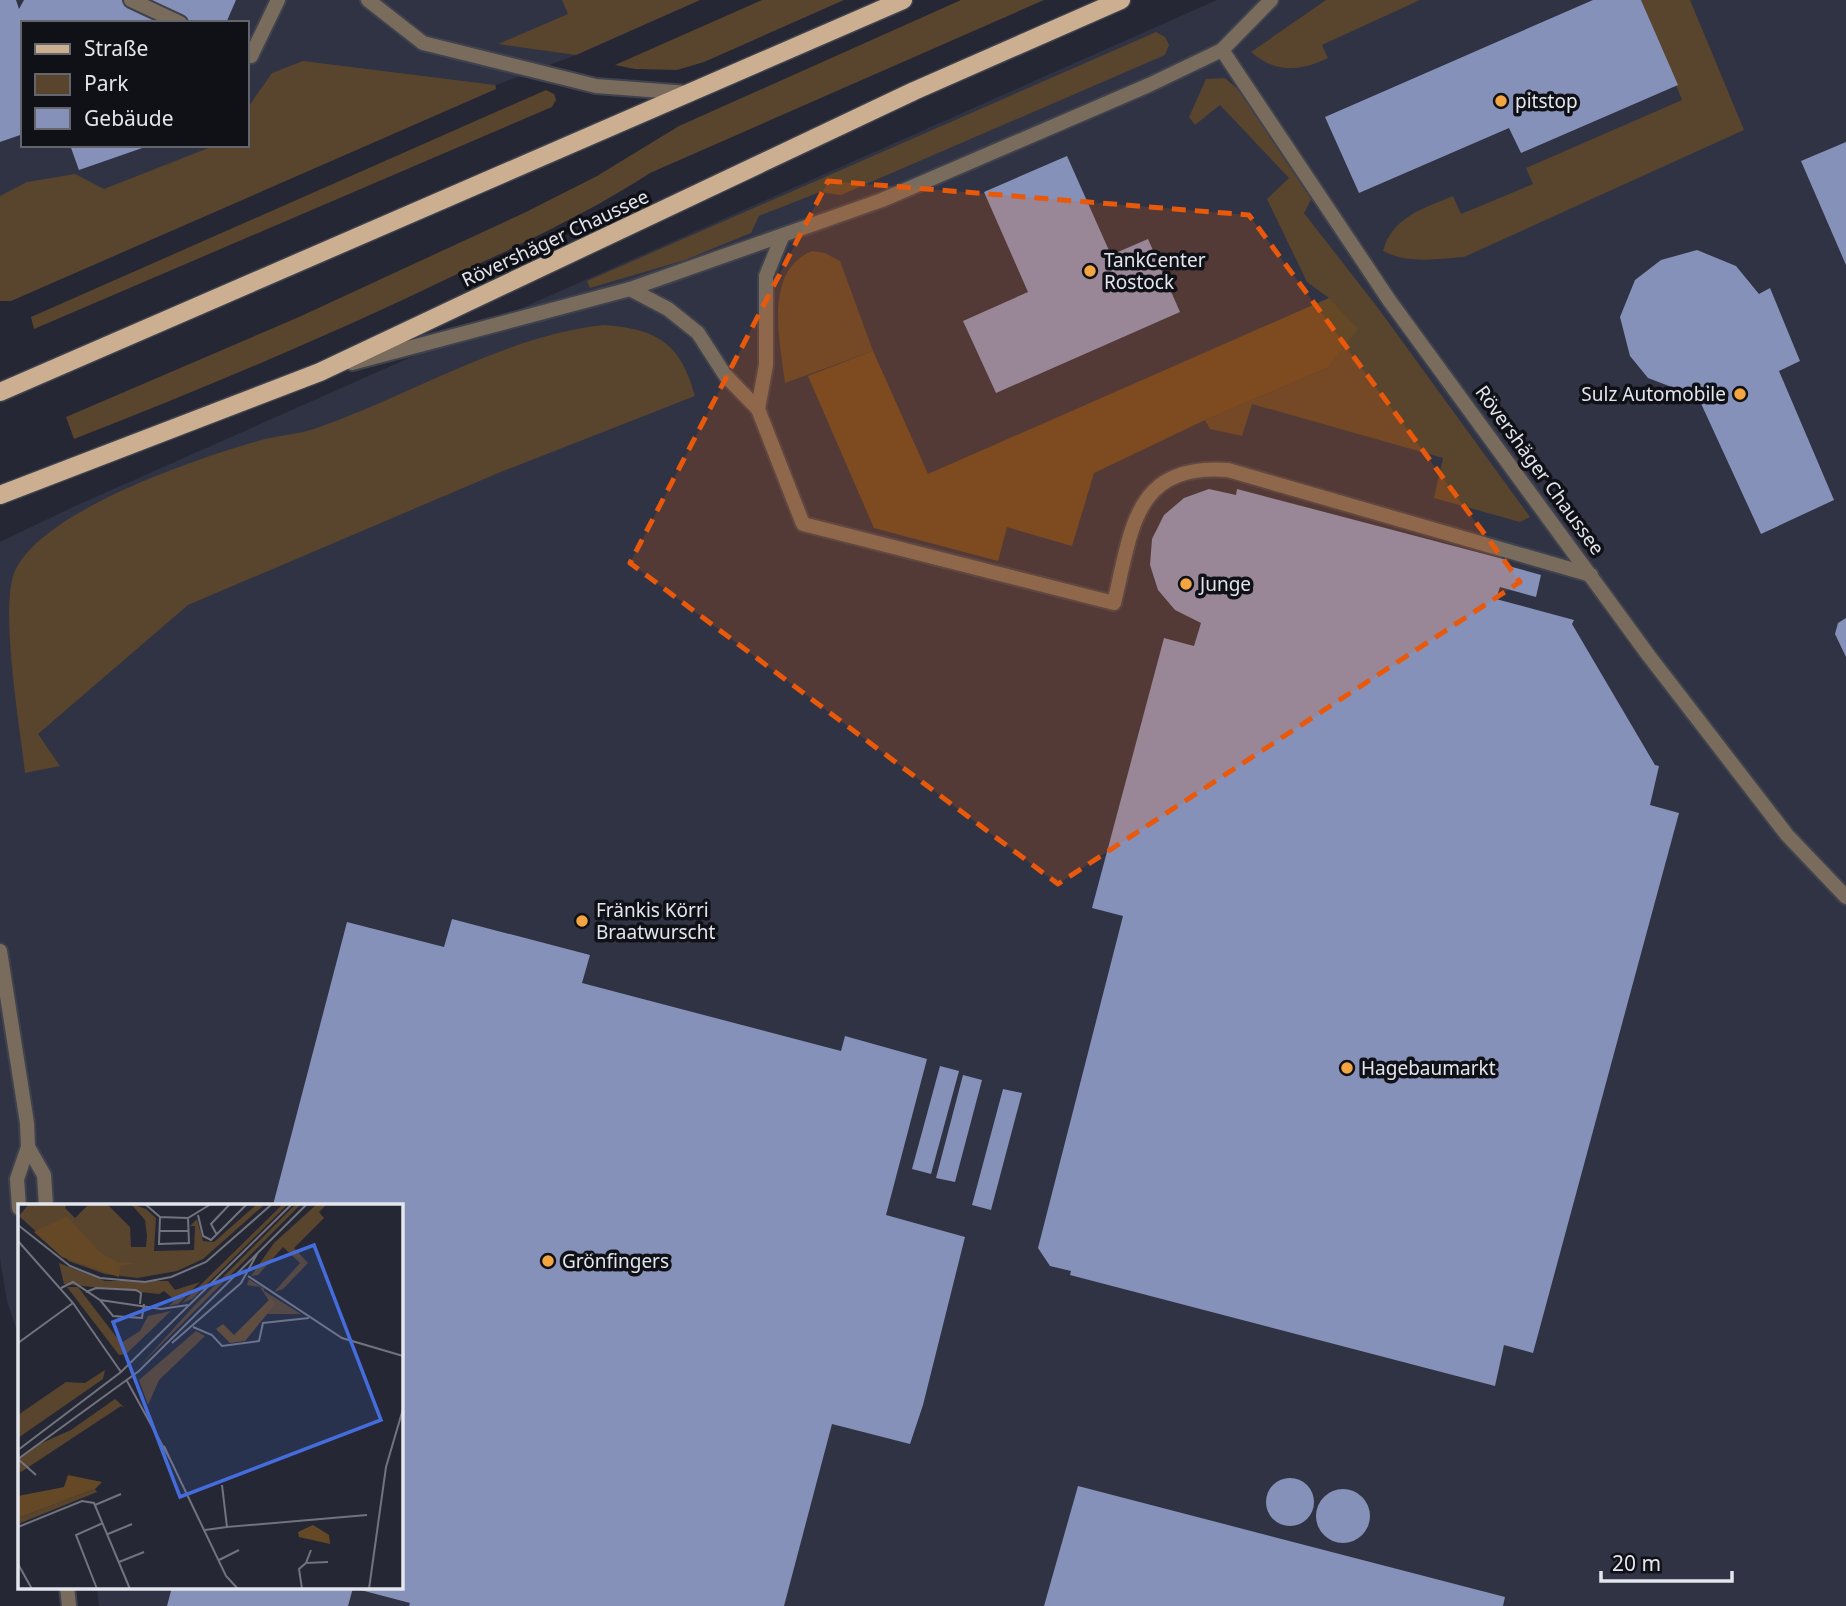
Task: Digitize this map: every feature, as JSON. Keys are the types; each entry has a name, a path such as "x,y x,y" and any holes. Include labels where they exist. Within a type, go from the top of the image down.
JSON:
{"main road":[{"path":"0,392 903,0"},
{"name":"Rövershäger Chaussee","path":"0,495 320,372 914,91 1121,0"}],"street":[{"path":"131,0 176,21"},
{"path":"248,54 251,56 278,0"},
{"path":"368,0 423,43 596,86 693,93"},
{"path":"320,372 630,289 882,200 1149,85 1222,50 1271,0"},
{"name":"Rövershäger Chaussee","path":"1222,50 1389,300 1649,656 1787,835 1846,897"},
{"path":"758,409 766,365 766,276 782,237"},
{"path":"630,289 668,309 698,333 725,375 758,409 803,524 1114,603 1135,517 1149,496 1169,478 1198,468 1228,470 1591,575"},
{"path":"0,951 29,1147 44,1175 46,1204"},
{"path":"19,1204 17,1179 29,1147"},
{"path":"67,1588 69,1606"}],"highlighted area":[{"path":"828,181 1249,215 1520,582 1058,884 630,563"}],"shaded area":[{"path":"0,0 700,0 576,55 496,85 496,89 11,301 0,301"},
{"path":"1217,0 1846,0 1846,1606 99,1606 97,1588 402,1588 402,1204 18,1204 18,1334 7,1301 0,1259 0,542 73,507"},
{"path":"1329,298 1358,329 1327,368 1205,420 1094,473 1072,546 1007,527 998,561 874,528 808,376 873,351 928,474"}],"green space":[{"path":"562,0 700,0 576,55 498,44 568,14"},
{"path":"762,0 844,0 704,62 677,70 635,69 615,65"},
{"path":"961,0 1044,0 650,173 553,228 359,320 74,439 66,417 299,317 526,212 597,176 679,126"},
{"path":"1326,0 1420,0 1322,45 1328,58 1308,66 1279,67 1251,52"},
{"path":"1641,0 1690,0 1744,130 1464,257 1412,259 1383,251 1387,239 1410,215 1453,196 1461,214 1533,184 1526,168 1682,100"},
{"path":"1156,32 1165,37 1169,45 1165,55 841,195 820,192 759,216 751,233 685,260 590,288 587,281"},
{"path":"303,61 495,85 496,89 11,301 0,301 0,196 27,182 75,174 104,189 211,147 248,147 248,108 272,73"},
{"path":"1225,78 1242,93 1313,196 1304,213 1378,308 1530,517 1520,522 1434,498 1443,458 1252,404 1242,436 1210,429 1205,420 1327,368 1329,298 1307,282 1267,199 1289,178 1220,105 1195,125 1189,117 1206,79"},
{"path":"546,90 554,94 556,100 552,107 34,329 31,317"},
{"path":"812,251 825,253 840,261 873,351 785,383 778,328 781,290 786,274 797,261"},
{"path":"604,325 639,330 664,342 682,363 695,396 496,474 188,605 38,734 60,766 25,773 10,641 10,591 14,573 30,550 55,528 125,489 164,473 265,439 317,428 458,368 530,341"}],"building":[{"path":"0,0 16,0 19,9 24,0 236,0 227,21 21,21 21,135 0,142"},
{"name":"pitstop","path":"1593,0 1641,0 1678,85 1521,153 1509,128 1359,193 1325,117"},
{"path":"1846,142 1846,265 1801,161"},
{"path":"71,147 145,147 79,170"},
{"name":"TankCenter Rostock","path":"1067,156 1111,255 1148,239 1180,312 996,393 963,321 1028,292 984,192"},
{"name":"Sulz Automobile","path":"1697,250 1736,266 1759,294 1770,288 1800,361 1779,371 1834,500 1761,534 1698,397 1648,378 1630,356 1620,317 1635,280 1661,260"},
{"name":"Hagebaumarkt","path":"1209,489 1236,495 1237,489 1507,560 1505,565 1541,575 1536,597 1500,587 1496,599 1574,620 1572,624 1655,765 1659,766 1650,805 1679,813 1533,1353 1504,1345 1495,1386 1070,1275 1071,1271 1050,1266 1038,1248 1123,916 1092,908 1164,638 1194,646 1201,623 1175,610 1158,590 1150,565 1152,539 1164,515 1184,498"},
{"path":"1846,618 1846,657 1835,634 1838,623"},
{"name":"Grönfingers","path":"452,919 590,955 582,983 841,1051 845,1036 927,1059 886,1215 965,1237 923,1405 910,1444 832,1424 784,1606 409,1606 410,1603 353,1588 402,1588 402,1204 273,1204 347,922 444,947"},
{"path":"940,1066 959,1071 931,1174 912,1169"},
{"path":"963,1075 982,1080 955,1182 936,1178"},
{"path":"1003,1089 1022,1093 991,1210 972,1205"},
{"path":"1290,1478 1307,1485 1314,1502 1307,1519 1290,1526 1273,1519 1266,1502 1273,1485"},
{"path":"1078,1486 1505,1597 1503,1606 1044,1606"},
{"path":"1348,1489 1358,1493 1366,1501 1370,1516 1366,1531 1358,1539 1338,1543 1328,1539 1320,1531 1316,1511 1320,1501 1328,1493"},
{"name":"Grönfingers","path":"172,1588 353,1588 348,1606 167,1606"}],"place":[{"name":"pitstop","path":"1501,101"},
{"name":"TankCenter Rostock","path":"1090,271"},
{"name":"Sulz Automobile","path":"1740,394"},
{"name":"Junge","path":"1186,584"},
{"name":"Fränkis Körri Braatwurscht","path":"582,921"},
{"name":"Hagebaumarkt","path":"1347,1068"},
{"name":"Grönfingers","path":"548,1261"}]}
